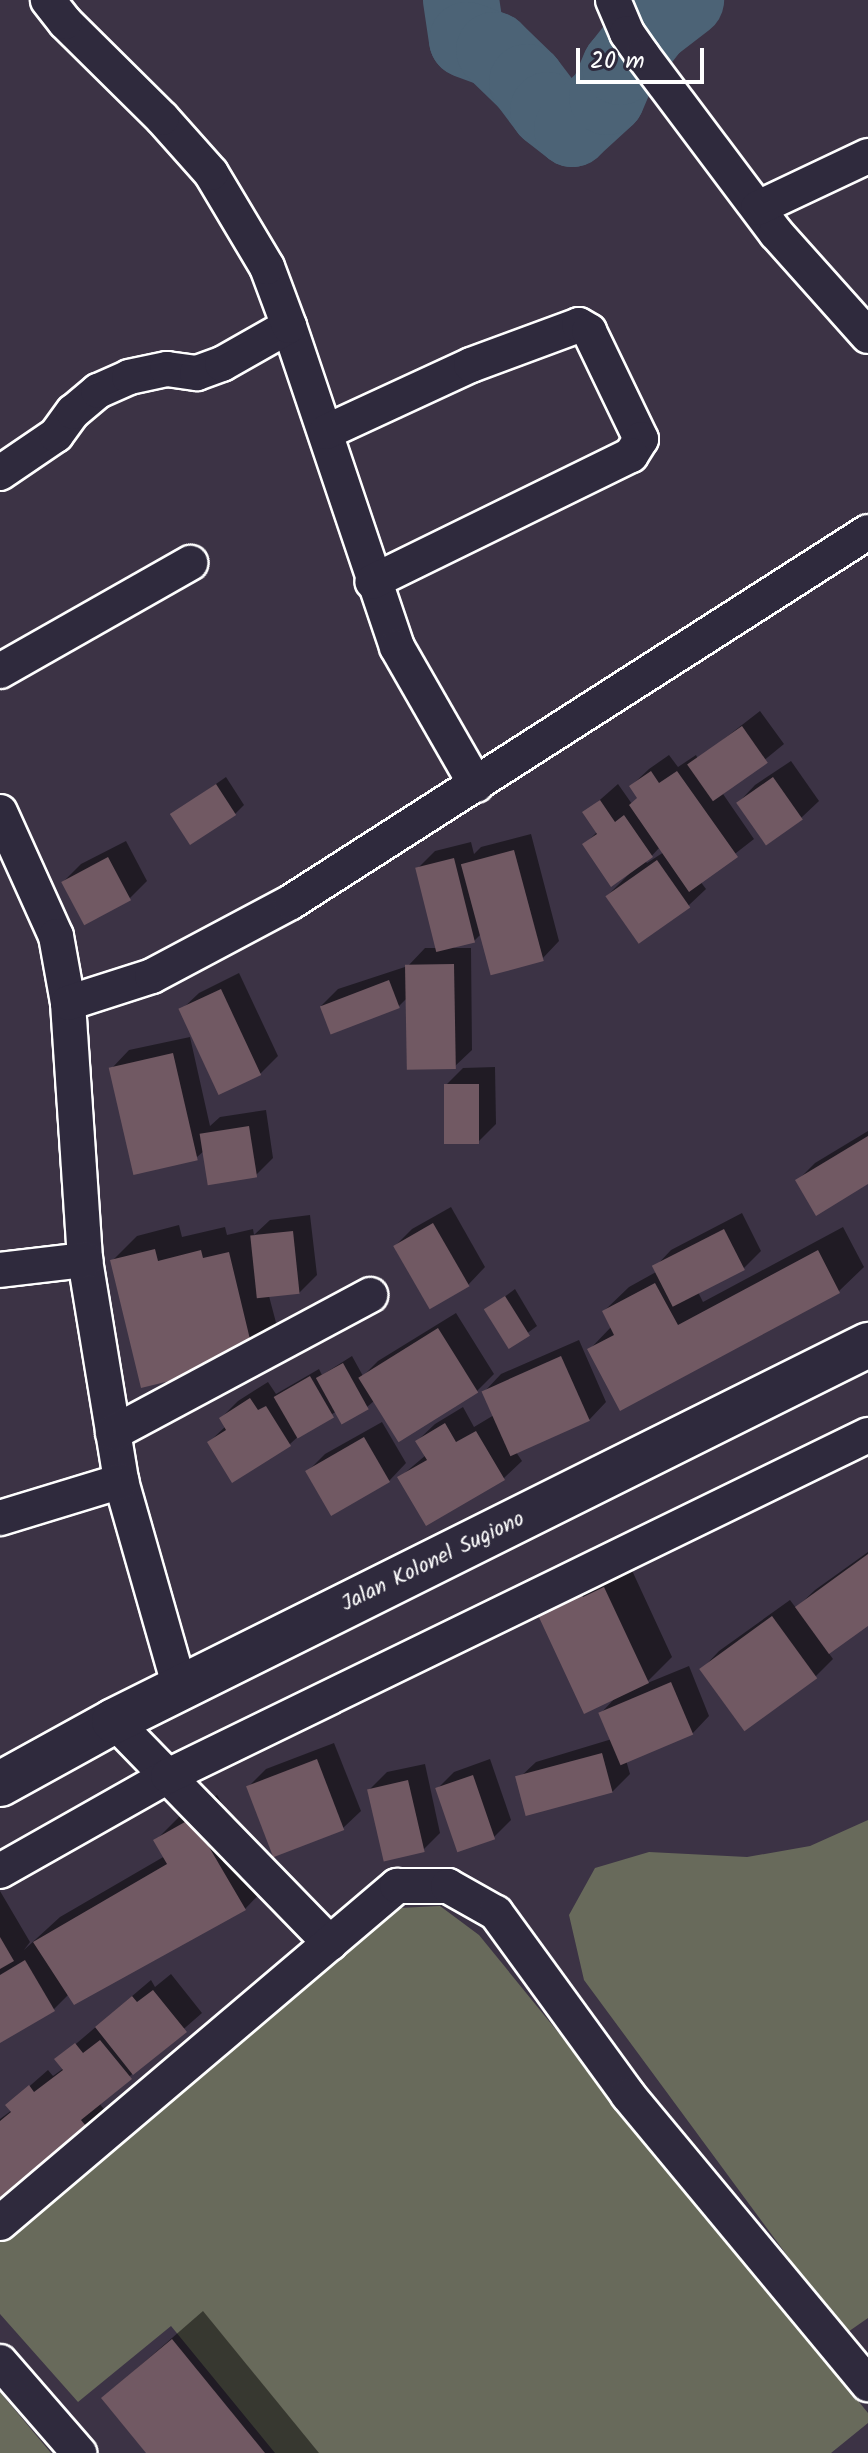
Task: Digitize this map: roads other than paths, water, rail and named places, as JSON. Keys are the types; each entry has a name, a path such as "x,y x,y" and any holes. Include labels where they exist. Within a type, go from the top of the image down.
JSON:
{"main road":[{"name":"Jalan Kolonel Sugiono","path":"0,1784 114,1721 868,1345"}],"street":[{"path":"48,0 65,22 162,118 211,173 267,267 326,432 372,582 397,647 476,785"},
{"path":"613,0 635,44 758,208 836,305 868,336"},
{"path":"758,208 868,156"},
{"path":"326,432 471,365 579,325 589,331 641,439 631,455 372,582"},
{"path":"0,473 56,435 73,412 98,391 129,377 167,369 197,373 222,364 289,326"},
{"path":"68,1003 152,976 277,909 476,785 868,532"},
{"path":"0,671 190,563"},
{"path":"0,812 56,936 68,1003 85,1260 113,1433 121,1481 180,1688"},
{"path":"0,1270 85,1260"},
{"path":"113,1433 370,1295"},
{"path":"0,1871 168,1776 868,1435"},
{"path":"0,1518 121,1481"},
{"path":"114,1721 330,1943"},
{"path":"0,2223 397,1886 448,1886 496,1913 628,2095 868,2384"},
{"path":"0,2362 79,2453"}],"waterway":[{"path":"461,0 467,40 494,50 527,82 548,110 572,129 607,97 620,67 652,26 686,0"}]}
